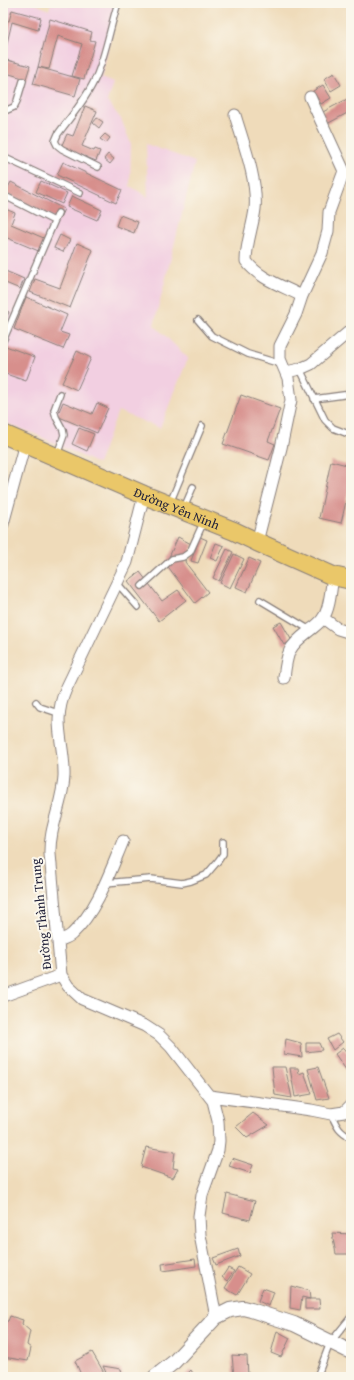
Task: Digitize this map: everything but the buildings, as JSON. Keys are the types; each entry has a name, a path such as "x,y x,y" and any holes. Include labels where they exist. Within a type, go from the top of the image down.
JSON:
{"main road":[{"name":"Đường Yên Ninh","path":"3,434 176,508 234,531 333,576 351,580"}],"street":[{"path":"257,542 290,408 291,392 279,355 280,346 296,314 302,296 322,253 328,231 329,212 344,171 310,97"},
{"path":"235,116 251,169 254,192 255,208 246,261 252,269 259,274 302,296"},
{"path":"284,368 300,369 311,364 351,330"},
{"path":"3,524 24,443"},
{"name":"Đường Thành Trung","path":"144,494 130,553 62,698 58,713 58,722 64,766 64,781 49,846 61,975 68,986 82,999 145,1026 159,1035 171,1047 213,1101 218,1121 218,1150 202,1195 199,1226 216,1317"},
{"path":"284,678 286,660 294,644 323,618 326,612 333,576"},
{"path":"323,618 338,629 351,633"},
{"path":"58,941 71,936 87,918 105,883 123,841"},
{"path":"3,996 61,975"},
{"path":"210,1096 331,1114 344,1112 351,1105"},
{"path":"155,1377 174,1362 216,1317 230,1310 243,1308 294,1324 351,1352"}],"lane":[{"path":"98,167 62,149 55,141 58,134 87,93 100,68 118,3"},
{"path":"3,110 14,107 23,81"},
{"path":"3,157 80,193"},
{"path":"3,195 54,221"},
{"path":"3,341 58,213"},
{"path":"198,320 212,336 248,354 284,368"},
{"path":"300,369 325,420 333,428 351,435"},
{"path":"56,457 64,435 54,410 60,394"},
{"path":"314,399 351,394"},
{"path":"176,508 202,426"},
{"path":"176,508 193,487"},
{"path":"142,586 172,559 183,557 190,552 205,519"},
{"path":"117,583 138,607"},
{"path":"260,600 310,630"},
{"path":"36,702 40,708 58,713"},
{"path":"105,883 152,879 182,883 192,881 206,875 218,861 223,854 223,842"},
{"path":"331,1114 342,1134 351,1138"},
{"path":"317,1377 330,1343 351,1317"}],"shaded area":[{"path":"3,3 34,3 49,10 51,3 119,3 101,78 113,83 107,101 121,119 131,144 130,186 148,197 146,144 195,162 154,325 188,358 160,428 118,411 98,464 35,434 3,422"}]}
